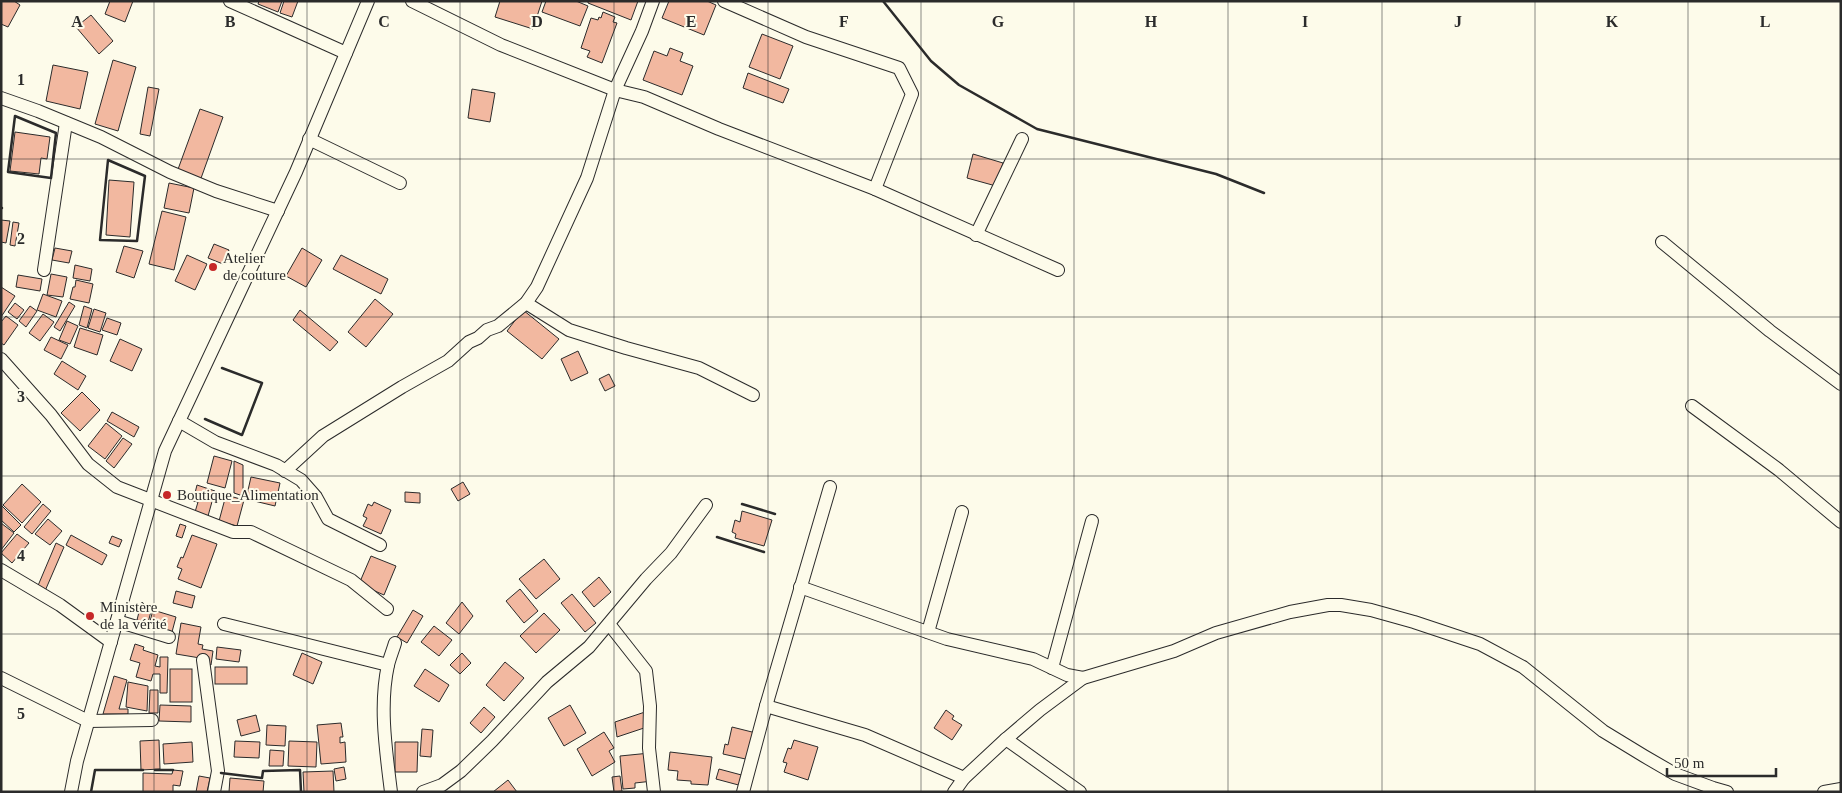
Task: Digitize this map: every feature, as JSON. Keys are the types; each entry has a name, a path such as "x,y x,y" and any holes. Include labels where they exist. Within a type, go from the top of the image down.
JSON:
{"street":[{"path":"230,1 346,53"},
{"path":"71,792 77,760 165,451 296,172 368,1"},
{"path":"412,1 501,45 615,90 644,97 727,132 875,189 1058,270"},
{"path":"285,471 323,436 396,390 448,361 469,342 478,338 487,330 498,326 526,303 537,288 587,178 615,90 642,31 653,1"},
{"path":"724,1 806,38 899,68 912,94 875,189"},
{"path":"1,98 101,137 179,176 216,191 278,211"},
{"path":"44,270 66,123"},
{"path":"309,139 400,183"},
{"path":"976,235 1022,139"},
{"path":"1662,242 1770,331 1841,384"},
{"path":"526,303 569,330 699,368 753,395"},
{"path":"1,360 51,415 88,464 117,487 151,502 233,532 251,532 351,580 387,609"},
{"path":"1692,406 1780,470 1841,522"},
{"path":"179,421 215,442 276,465 301,480 316,497 328,519 380,545"},
{"path":"743,792 830,487"},
{"path":"423,792 445,788 547,682 589,647 646,579 671,553 706,505"},
{"path":"928,632 962,512"},
{"path":"1052,668 1092,521"},
{"path":"1,570 60,605 111,642"},
{"path":"800,587 947,639 1033,659 1067,675 1083,678"},
{"path":"954,792 964,778 1006,739 1040,710 1083,678 1174,651 1216,633 1290,612 1328,605 1341,605 1371,610 1480,644 1524,667 1603,731 1644,756 1675,774 1727,792"},
{"path":"117,621 169,637"},
{"path":"224,624 388,665"},
{"path":"609,624 646,670 650,706 649,748 654,792"},
{"path":"391,792 385,740 384,704 388,665 396,643"},
{"path":"203,660 218,771 214,792"},
{"path":"1,678 88,721 152,720"},
{"path":"766,706 865,735 964,778"},
{"path":"1006,739 1080,792"},
{"path":"1824,792 1841,788"}],"building":[{"path":"1,1 14,1 20,5 8,27 1,24"},
{"path":"110,1 133,1 125,22 105,14"},
{"path":"259,1 282,1 278,12 258,4"},
{"path":"284,1 298,1 292,17 280,13"},
{"path":"500,1 542,1 533,29 495,17"},
{"path":"546,1 576,1 588,6 580,26 542,12"},
{"path":"588,1 638,1 631,20 588,3"},
{"path":"669,1 707,1 716,5 704,35 662,18"},
{"path":"603,12 615,17 613,22 617,23 602,63 587,57 590,51 581,48 591,18 598,20"},
{"path":"91,15 113,41 99,54 76,27"},
{"path":"762,34 793,46 780,79 749,67"},
{"path":"670,48 683,53 680,61 693,66 682,95 643,80 654,51 667,56"},
{"path":"113,60 136,67 118,131 95,124"},
{"path":"53,65 88,72 80,109 46,101"},
{"path":"748,73 789,89 783,103 743,88"},
{"path":"148,87 159,89 150,136 140,134"},
{"path":"472,89 495,93 490,122 468,118"},
{"path":"200,109 223,117 200,181 177,172"},
{"path":"15,132 50,137 47,159 41,158 39,174 10,171"},
{"path":"973,154 1003,163 996,186 967,178"},
{"path":"109,180 134,182 130,237 106,235"},
{"path":"169,183 194,188 189,213 164,208"},
{"path":"162,211 186,217 174,270 149,264"},
{"path":"1,220 10,221 6,243 1,242"},
{"path":"13,222 19,223 15,246 10,245"},
{"path":"214,244 229,250 223,264 208,258"},
{"path":"124,246 143,251 134,278 116,272"},
{"path":"55,248 72,251 69,263 52,260"},
{"path":"302,248 322,260 306,287 286,276"},
{"path":"187,255 207,264 195,290 175,281"},
{"path":"341,255 388,279 381,294 333,269"},
{"path":"75,265 92,269 90,281 73,278"},
{"path":"51,274 67,277 63,297 47,295"},
{"path":"18,275 42,279 40,291 16,287"},
{"path":"76,280 93,284 89,303 70,299"},
{"path":"1,287 15,296 1,317"},
{"path":"43,294 62,301 56,317 37,310"},
{"path":"375,299 393,314 366,347 348,332"},
{"path":"69,302 75,306 60,331 54,327"},
{"path":"15,303 24,310 17,319 8,312"},
{"path":"30,306 37,311 26,327 19,321"},
{"path":"84,306 92,309 87,328 79,325"},
{"path":"94,309 106,313 100,332 88,328"},
{"path":"300,310 338,342 330,351 293,320"},
{"path":"523,310 559,339 542,359 507,331"},
{"path":"43,314 54,322 40,341 29,333"},
{"path":"6,316 18,325 4,345 1,343 1,322"},
{"path":"107,318 121,323 117,335 102,330"},
{"path":"67,321 78,326 70,344 59,340"},
{"path":"80,328 103,335 97,355 74,347"},
{"path":"51,337 68,345 61,359 44,350"},
{"path":"120,339 142,349 132,371 110,361"},
{"path":"578,351 588,373 571,381 561,359"},
{"path":"62,361 86,376 78,390 54,374"},
{"path":"609,374 615,386 605,391 599,379"},
{"path":"82,392 100,410 80,431 61,413"},
{"path":"112,412 139,427 134,437 107,421"},
{"path":"106,423 122,436 105,459 88,446"},
{"path":"123,438 132,444 114,468 106,461"},
{"path":"214,456 232,461 225,488 207,483"},
{"path":"234,461 243,465 243,496 234,493"},
{"path":"251,477 280,483 275,506 246,499"},
{"path":"463,482 470,494 458,501 451,489"},
{"path":"22,484 41,502 22,523 3,505"},
{"path":"197,485 215,491 208,516 195,512 198,502 193,501"},
{"path":"405,492 420,493 420,503 405,502"},
{"path":"226,495 244,500 237,526 219,521"},
{"path":"374,502 391,510 381,534 363,526 367,518 363,516 368,504 372,506"},
{"path":"43,504 51,511 32,534 24,527"},
{"path":"1,505 21,525 14,532 1,520"},
{"path":"742,511 772,520 764,546 735,538 736,534 732,532 735,520 740,522"},
{"path":"48,519 62,531 50,545 35,534"},
{"path":"1,523 14,533 1,550"},
{"path":"180,524 186,526 182,538 176,536"},
{"path":"17,534 29,543 12,563 1,553"},
{"path":"71,535 107,555 102,565 66,545"},
{"path":"192,535 217,544 201,588 178,579 182,569 177,567 181,557 183,558"},
{"path":"112,536 122,540 119,547 109,543"},
{"path":"56,543 64,547 45,591 37,588"},
{"path":"371,556 396,566 384,595 359,584"},
{"path":"544,559 560,579 536,599 519,579"},
{"path":"599,577 611,592 594,607 582,592"},
{"path":"520,589 538,611 524,623 506,601"},
{"path":"176,591 195,596 192,608 173,603"},
{"path":"572,594 596,623 585,632 561,603"},
{"path":"462,602 473,616 459,634 446,623"},
{"path":"140,608 151,611 148,623 137,620"},
{"path":"153,610 176,617 172,632 149,625"},
{"path":"413,610 423,616 407,643 397,637"},
{"path":"544,613 560,630 536,653 520,636"},
{"path":"181,623 201,627 198,644 203,645 202,649 213,651 211,665 199,663 200,658 176,654"},
{"path":"434,626 452,640 439,656 421,642"},
{"path":"135,644 144,647 143,650 158,655 155,666 160,667 160,657 168,657 167,693 160,693 160,674 153,674 151,681 136,677 140,663 130,660"},
{"path":"217,647 241,650 239,662 216,659"},
{"path":"302,653 322,662 313,684 293,675"},
{"path":"462,653 471,663 460,674 450,665"},
{"path":"505,662 524,678 504,701 486,685"},
{"path":"215,667 247,667 247,684 215,684"},
{"path":"170,669 192,669 192,702 170,702"},
{"path":"425,669 449,685 439,702 414,686"},
{"path":"114,676 127,680 119,709 128,709 128,714 103,714"},
{"path":"128,682 148,686 147,711 126,707"},
{"path":"150,690 158,690 158,713 149,713"},
{"path":"160,705 191,706 191,722 159,721"},
{"path":"570,705 586,733 564,746 548,718"},
{"path":"484,707 495,717 481,733 470,723"},
{"path":"946,710 954,716 952,719 962,725 952,740 934,728"},
{"path":"645,712 650,726 617,737 615,722"},
{"path":"256,715 260,731 241,736 237,720"},
{"path":"341,723 343,737 340,737 340,743 345,742 346,762 321,764 317,725"},
{"path":"267,725 286,726 285,746 266,745"},
{"path":"732,727 756,733 750,760 723,754 725,744 728,745"},
{"path":"422,729 433,730 431,757 420,756"},
{"path":"604,732 614,748 609,751 615,762 592,776 577,749"},
{"path":"159,740 160,769 141,770 140,741"},
{"path":"794,740 818,747 808,780 784,772 787,763 783,762 788,748 791,749"},
{"path":"235,741 260,742 259,758 234,757"},
{"path":"289,741 317,742 316,767 288,766"},
{"path":"192,742 193,762 164,764 163,744"},
{"path":"395,742 418,742 417,772 395,772"},
{"path":"270,750 284,751 283,766 269,766"},
{"path":"670,752 712,757 708,785 691,784 691,781 677,780 678,771 668,770"},
{"path":"650,753 653,781 635,783 635,788 623,789 620,756"},
{"path":"344,767 346,779 336,781 334,769"},
{"path":"719,769 749,777 746,787 716,779"},
{"path":"173,770 183,771 180,786 173,785 173,792 143,792 143,773 172,774"},
{"path":"333,771 334,792 304,792 303,772"},
{"path":"199,776 210,778 207,792 196,792"},
{"path":"620,776 622,791 614,792 612,777"},
{"path":"230,778 264,781 263,792 229,792"},
{"path":"508,780 517,792 493,792"}],"wall":[{"path":"883,1 931,61 959,85 1037,129 1216,174 1264,193"},
{"path":"15,116 56,133 51,178 8,172 15,116"},
{"path":"108,160 145,176 137,241 100,240 108,160"},
{"path":"205,419 242,435 262,383 222,368"},
{"path":"742,504 775,514"},
{"path":"717,537 764,552"},
{"path":"91,792 95,770 143,770"},
{"path":"155,770 173,770"},
{"path":"221,773 262,778 263,771 300,770 301,792"}],"place":[{"name":"Atelier de couture","path":"213,267"},
{"name":"Boutique_Alimentation","path":"167,495"},
{"name":"Ministère de la vérité","path":"90,616"}]}
